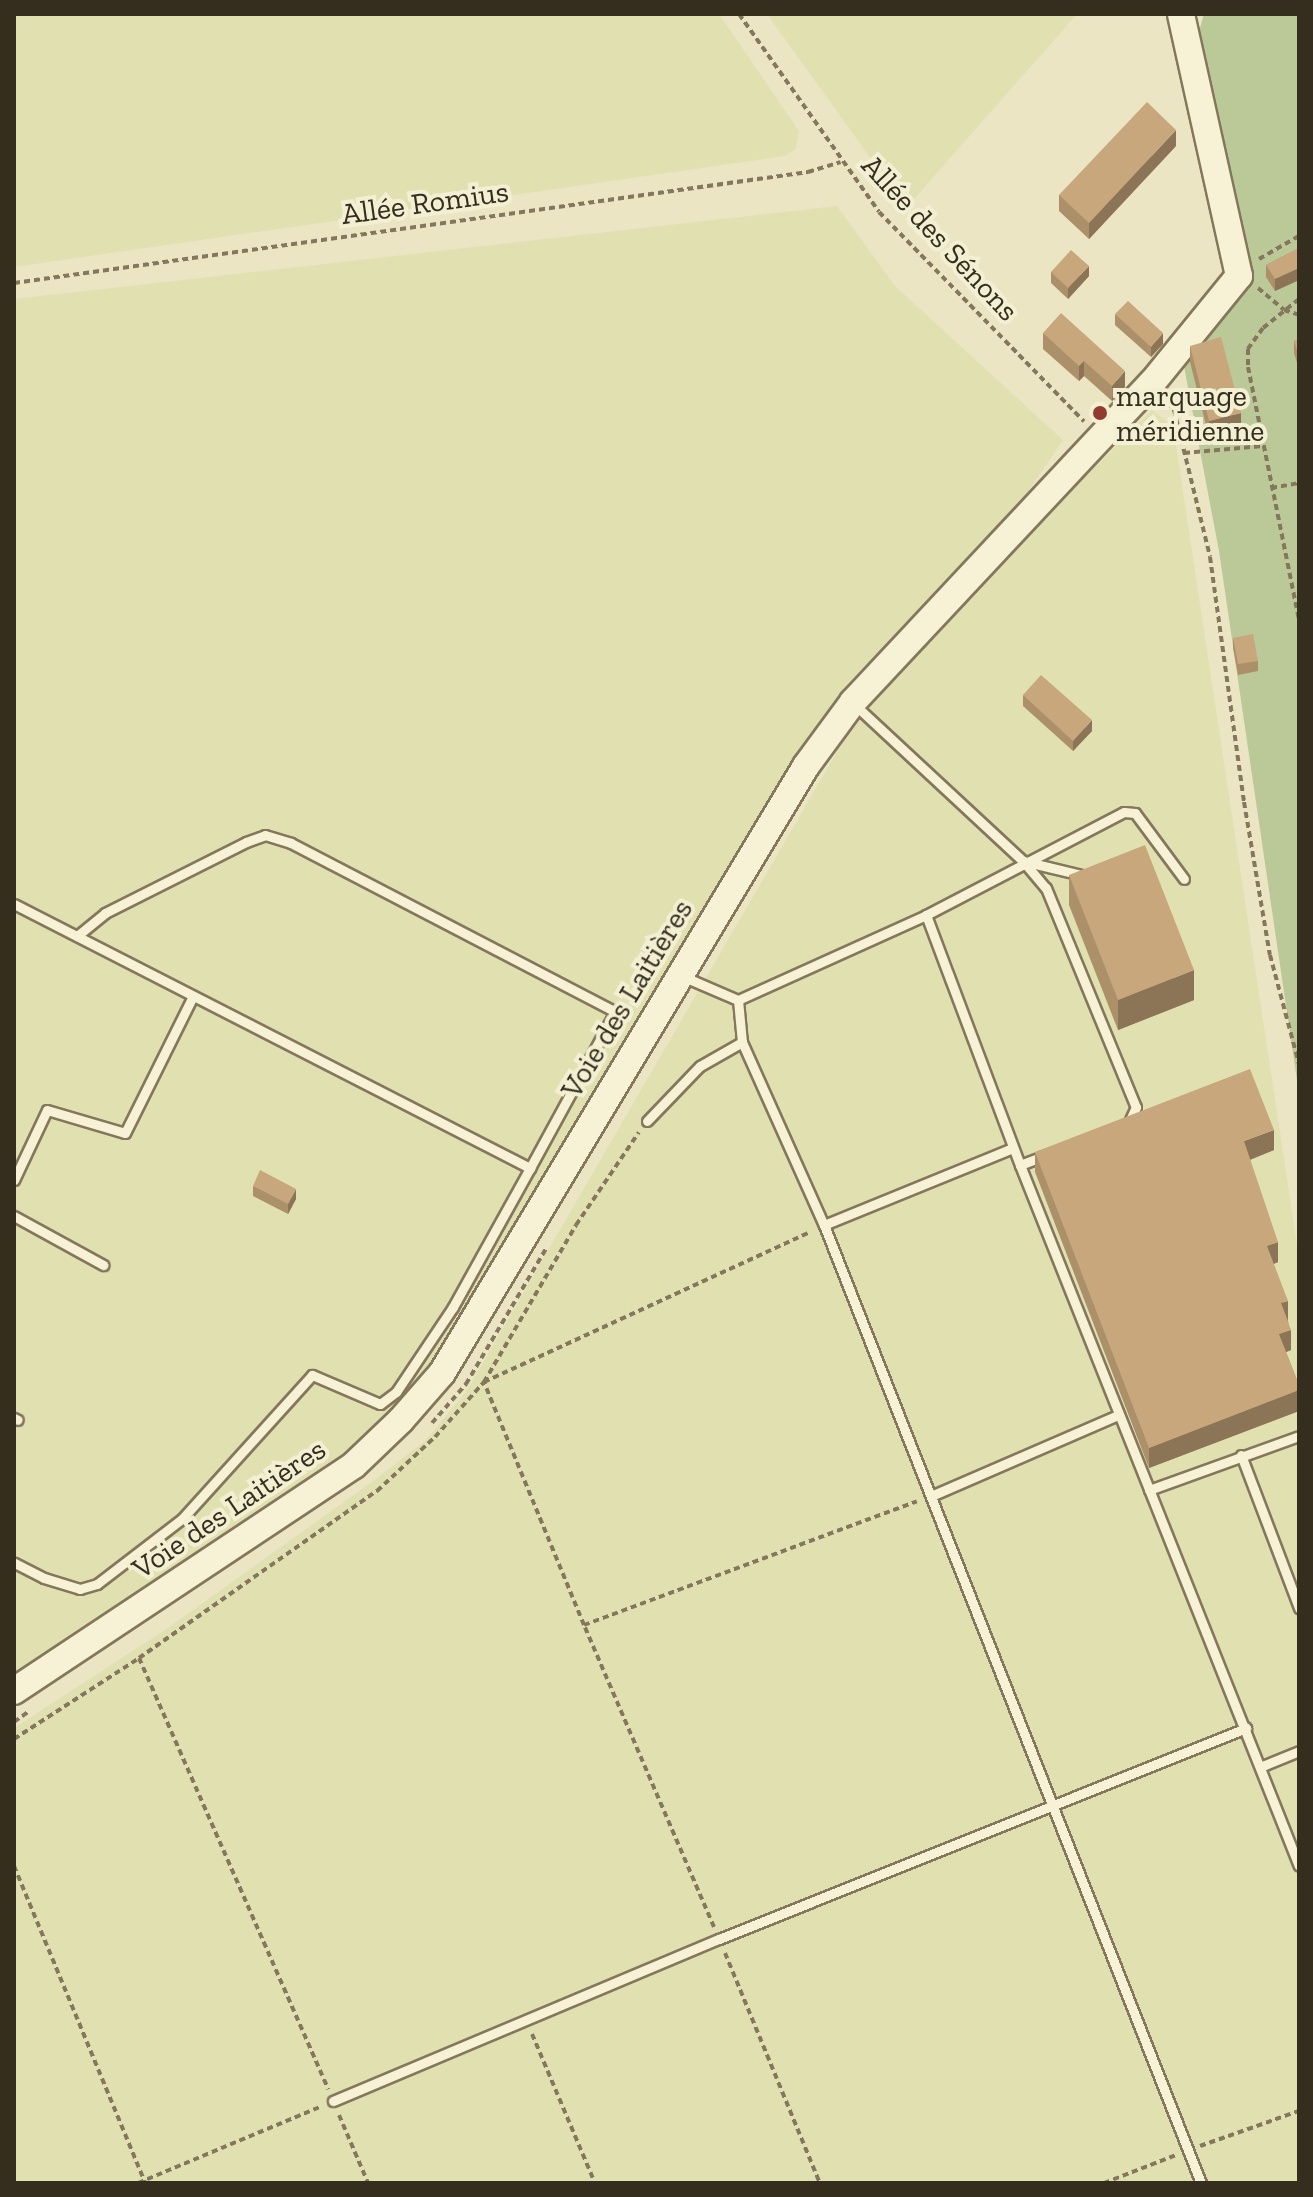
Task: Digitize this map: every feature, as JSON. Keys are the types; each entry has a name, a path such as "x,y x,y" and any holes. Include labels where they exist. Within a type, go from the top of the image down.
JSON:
{"street":[{"path":"1180,15 1201,93 1239,273"},
{"name":"Voie des Laitières","path":"14,1691 354,1465 401,1420 442,1373 776,813 853,702 1152,383 1239,273"}],"lane":[{"path":"853,702 1023,861 1046,888 1136,1107 1133,1119 1118,1125"},
{"path":"679,975 738,1000 926,915 1023,861 1124,812 1135,813 1184,879"},
{"path":"14,1563 44,1578 80,1589 97,1584 183,1518 312,1375 380,1404 396,1392 453,1307 615,1012 305,850 265,835 105,913 77,936"},
{"path":"1023,861 1097,879"},
{"path":"14,904 530,1168"},
{"path":"926,915 1013,1148 1299,1866"},
{"path":"14,1180 47,1110 125,1133 193,996"},
{"path":"738,1000 742,1042 824,1225 1201,2183"},
{"path":"647,1121 700,1066 742,1042"},
{"path":"824,1225 1013,1148"},
{"path":"1020,1165 1062,1148"},
{"path":"14,1216 103,1265"},
{"path":"931,1496 1118,1415"},
{"path":"1149,1490 1299,1436"},
{"path":"1241,1455 1299,1608"},
{"path":"333,2101 719,1939 1246,1728"},
{"path":"1260,1767 1299,1751"}],"path":[{"name":"Allée des Sénons","path":"739,14 879,212 1099,437"},
{"name":"Allée Romius","path":"14,283 808,172 841,162"},
{"path":"1299,236 1239,273 1284,310 1299,315"},
{"path":"1299,299 1263,328 1248,349 1248,367 1299,620"},
{"path":"1152,383 1174,410 1210,557 1244,802 1270,955 1299,1064"},
{"path":"1184,453 1263,446"},
{"path":"1271,488 1299,483"},
{"path":"820,2183 484,1382 824,1225"},
{"path":"584,1625 931,1496"},
{"path":"139,1658 368,2183"},
{"path":"14,1866 142,2182 333,2101"},
{"path":"526,2020 595,2183"}],"green space":[{"path":"14,14 719,14 799,131 795,150 784,156 14,267"},
{"path":"767,14 1077,14 913,200 902,202"},
{"path":"1204,14 1299,14 1299,1094 1219,551 1183,361 1241,288 1196,42"},
{"path":"837,206 895,286 1063,440 1025,496 850,681 797,752 438,1364 366,1444 14,1682 14,299"},
{"path":"1152,410 1173,426 1299,1258 1299,2183 14,2183 14,1728 165,1630 425,1441 466,1392 842,743 879,696 1046,516"}],"building":[{"path":"1147,102 1176,130 1089,223 1059,195"},
{"path":"1299,248 1299,268 1275,279 1266,265"},
{"path":"1071,250 1089,266 1068,288 1051,272"},
{"path":"1128,301 1163,333 1151,347 1115,314"},
{"path":"1061,313 1125,371 1112,386 1084,361 1079,366 1043,333"},
{"path":"1221,337 1241,413 1209,421 1190,346"},
{"path":"1299,339 1299,357 1294,341"},
{"path":"1253,634 1258,661 1238,664 1233,638"},
{"path":"1041,675 1092,720 1073,741 1023,695"},
{"path":"1145,845 1194,970 1118,1000 1069,875"},
{"path":"1250,1069 1274,1130 1244,1141 1278,1242 1267,1246 1288,1301 1281,1303 1291,1330 1279,1334 1299,1390 1149,1448 1035,1152"},
{"path":"260,1170 296,1189 288,1204 253,1186"}],"place":[{"name":"marquage méridienne","path":"1100,413"}]}
